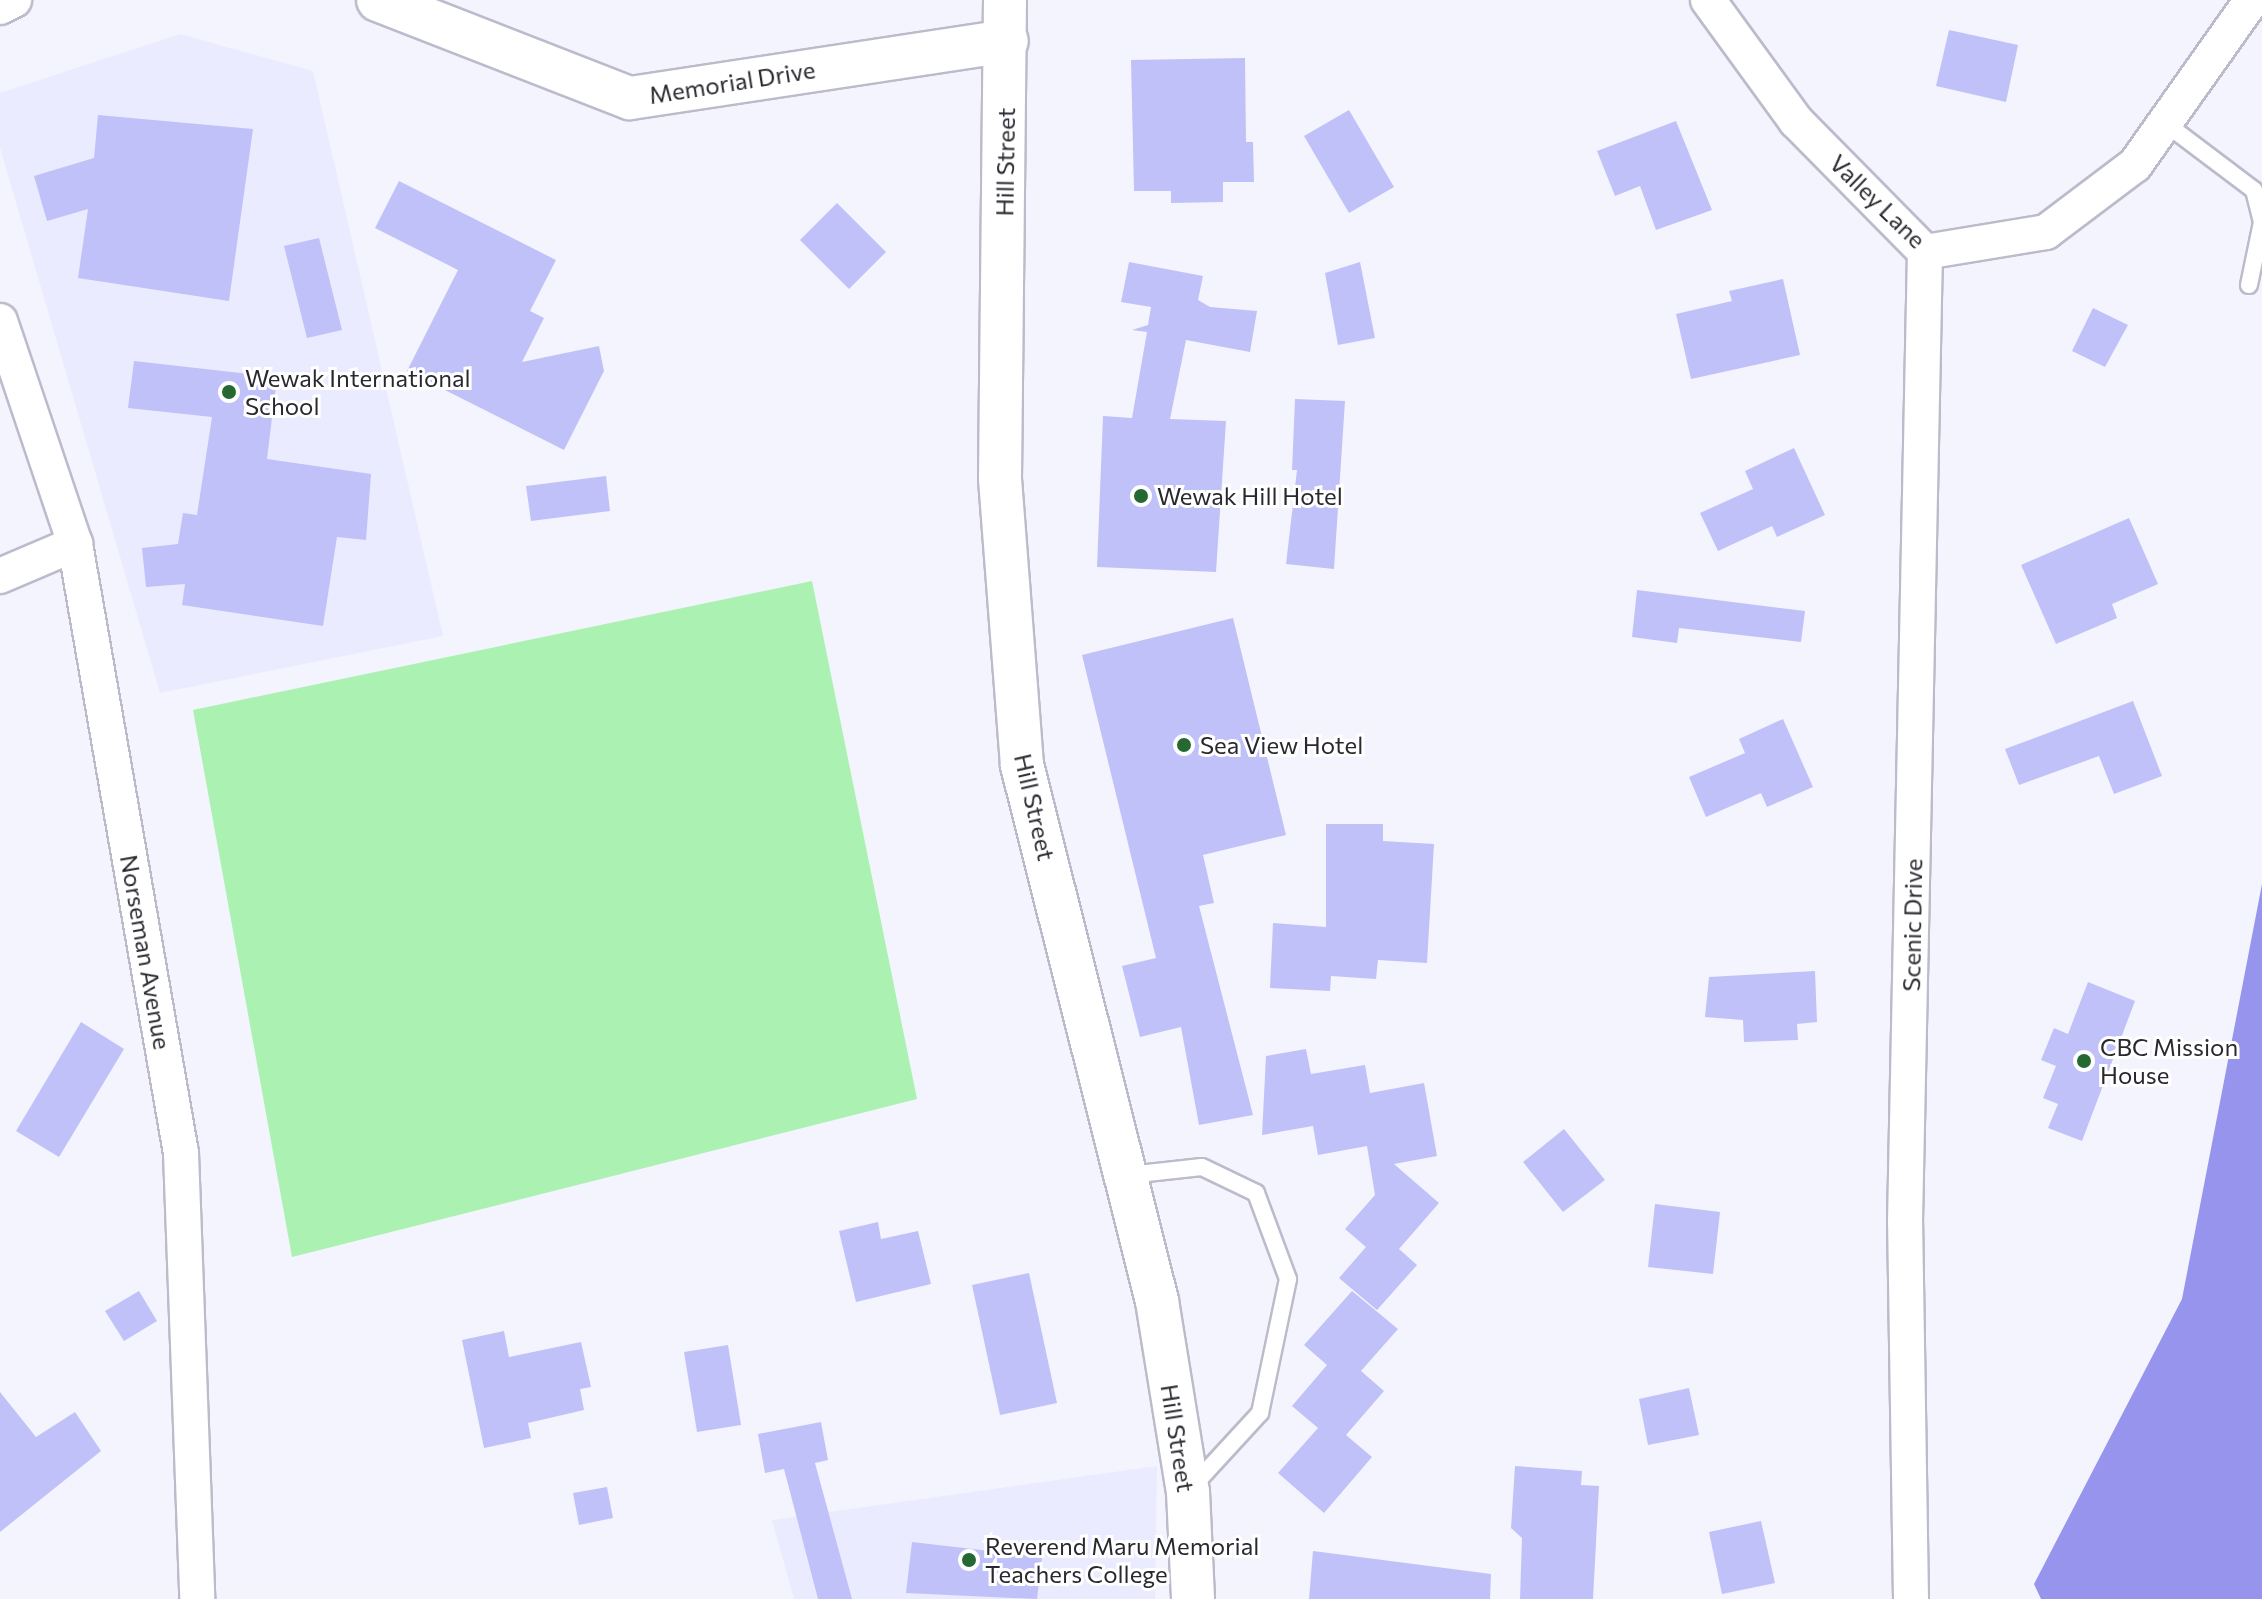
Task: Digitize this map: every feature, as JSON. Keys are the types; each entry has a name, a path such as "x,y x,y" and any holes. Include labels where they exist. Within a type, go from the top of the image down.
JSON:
{"street":[{"path":"0,7 14,0"},
{"name":"Memorial Drive","path":"378,0 630,98 1007,41"},
{"name":"Hill Street","path":"1005,0 1007,41 1000,479 1022,765 1129,1175 1157,1301 1188,1492 1193,1599"},
{"name":"Valley Lane","path":"1708,0 1796,121 1925,252 2046,232 2135,165 2252,0"},
{"name":"Scenic Drive","path":"1911,1599 1905,1222 1925,252"},
{"name":"Norseman Avenue","path":"0,321 75,544 181,1153 197,1599"},
{"path":"0,576 75,544"}],"lane":[{"path":"2165,123 2254,190 2262,222 2249,285"},
{"path":"1129,1175 1202,1167 1256,1193 1288,1279 1260,1413 1188,1492"}],"shaded area":[{"name":"Wewak International School","path":"180,34 313,71 443,636 160,693 0,148 0,93"},
{"path":"2262,884 2262,1599 2041,1599 2034,1584 2182,1299"},
{"name":"Reverend Maru Memorial Teachers College","path":"1157,1466 1155,1599 794,1599 772,1520"}],"green space":[{"path":"812,581 917,1099 292,1257 193,710"}],"building":[{"path":"1949,30 2018,45 2006,102 1936,86"},
{"path":"1245,58 1246,142 1253,142 1254,182 1223,182 1223,202 1171,203 1171,191 1134,191 1131,60"},
{"path":"1349,110 1394,187 1349,213 1304,136"},
{"path":"98,115 253,129 229,301 78,278 88,209 47,221 34,176 94,158"},
{"path":"1676,121 1712,210 1656,230 1640,186 1615,196 1597,151"},
{"path":"399,181 556,260 530,311 544,318 522,362 599,346 604,371 564,450 407,371 458,270 375,228"},
{"path":"837,203 886,252 849,289 800,240"},
{"path":"319,238 342,330 307,338 284,246"},
{"path":"1129,262 1203,276 1198,300 1210,307 1257,311 1250,352 1186,340 1170,419 1226,421 1216,572 1097,567 1103,416 1132,418 1147,332 1132,330 1148,325 1151,307 1121,302"},
{"path":"1360,262 1375,338 1338,345 1325,273"},
{"path":"1783,279 1800,355 1691,379 1676,314 1732,301 1729,291"},
{"path":"2093,308 2128,325 2105,367 2072,351"},
{"path":"134,361 277,377 267,459 371,474 366,540 337,537 323,626 182,605 185,584 146,587 142,548 178,544 183,513 197,515 212,417 128,408"},
{"path":"1295,399 1345,401 1334,569 1286,564 1297,470 1292,470"},
{"path":"1794,448 1825,515 1777,537 1772,526 1718,551 1700,513 1753,489 1745,471"},
{"path":"606,476 610,511 531,521 526,486"},
{"path":"2129,518 2158,584 2112,604 2117,618 2056,644 2021,565"},
{"path":"1637,590 1805,611 1801,642 1679,628 1677,643 1632,637"},
{"name":"Sea View Hotel","path":"1233,618 1286,835 1203,855 1214,903 1199,906 1253,1115 1199,1125 1181,1027 1140,1037 1122,966 1156,958 1082,655"},
{"path":"2133,701 2162,776 2114,794 2099,756 2019,785 2005,749"},
{"path":"1783,719 1813,787 1767,807 1761,793 1706,817 1689,777 1745,753 1739,739"},
{"path":"1326,824 1383,824 1383,841 1434,844 1427,963 1378,960 1376,979 1331,976 1330,991 1270,988 1273,923 1326,927"},
{"path":"1815,971 1817,1022 1797,1024 1798,1040 1744,1042 1743,1020 1705,1017 1709,977"},
{"name":"CBC Mission House","path":"2088,982 2135,1001 2082,1141 2048,1128 2058,1104 2043,1098 2056,1066 2041,1060 2054,1028 2068,1034"},
{"path":"81,1022 124,1049 59,1157 16,1131"},
{"path":"1306,1049 1311,1074 1365,1065 1370,1093 1424,1083 1437,1156 1394,1164 1439,1203 1399,1249 1417,1265 1377,1310 1339,1278 1366,1247 1345,1229 1375,1195 1367,1146 1318,1155 1313,1126 1262,1135 1266,1056"},
{"path":"1564,1129 1605,1180 1563,1212 1523,1162"},
{"path":"1655,1204 1720,1212 1713,1274 1648,1267"},
{"path":"878,1222 881,1239 918,1231 931,1284 856,1302 839,1231"},
{"path":"1029,1273 1057,1403 1000,1415 972,1285"},
{"path":"139,1291 157,1321 124,1341 105,1311"},
{"path":"1352,1291 1398,1329 1361,1371 1384,1391 1346,1435 1372,1457 1324,1513 1278,1473 1318,1428 1292,1406 1327,1365 1304,1345"},
{"path":"504,1331 509,1357 581,1342 591,1387 580,1389 584,1410 528,1423 531,1438 484,1448 462,1340"},
{"path":"728,1345 741,1425 697,1432 684,1352"},
{"path":"1689,1388 1699,1435 1648,1445 1639,1399"},
{"path":"0,1392 36,1437 75,1412 101,1451 0,1532"},
{"path":"821,1422 828,1460 815,1463 852,1599 818,1599 784,1469 765,1473 758,1434"},
{"path":"1515,1466 1582,1471 1581,1485 1599,1486 1593,1599 1520,1599 1522,1538 1511,1528"},
{"path":"607,1487 613,1518 579,1525 573,1493"},
{"path":"1761,1521 1775,1583 1722,1594 1709,1532"},
{"path":"912,1542 1042,1557 1037,1599 906,1593"},
{"path":"1313,1551 1491,1574 1490,1599 1309,1599"}],"place":[{"name":"Wewak International School","path":"229,392"},
{"name":"Wewak Hill Hotel","path":"1141,496"},
{"name":"Sea View Hotel","path":"1184,745"},
{"name":"CBC Mission House","path":"2084,1061"},
{"name":"Reverend Maru Memorial Teachers College","path":"969,1560"}]}
